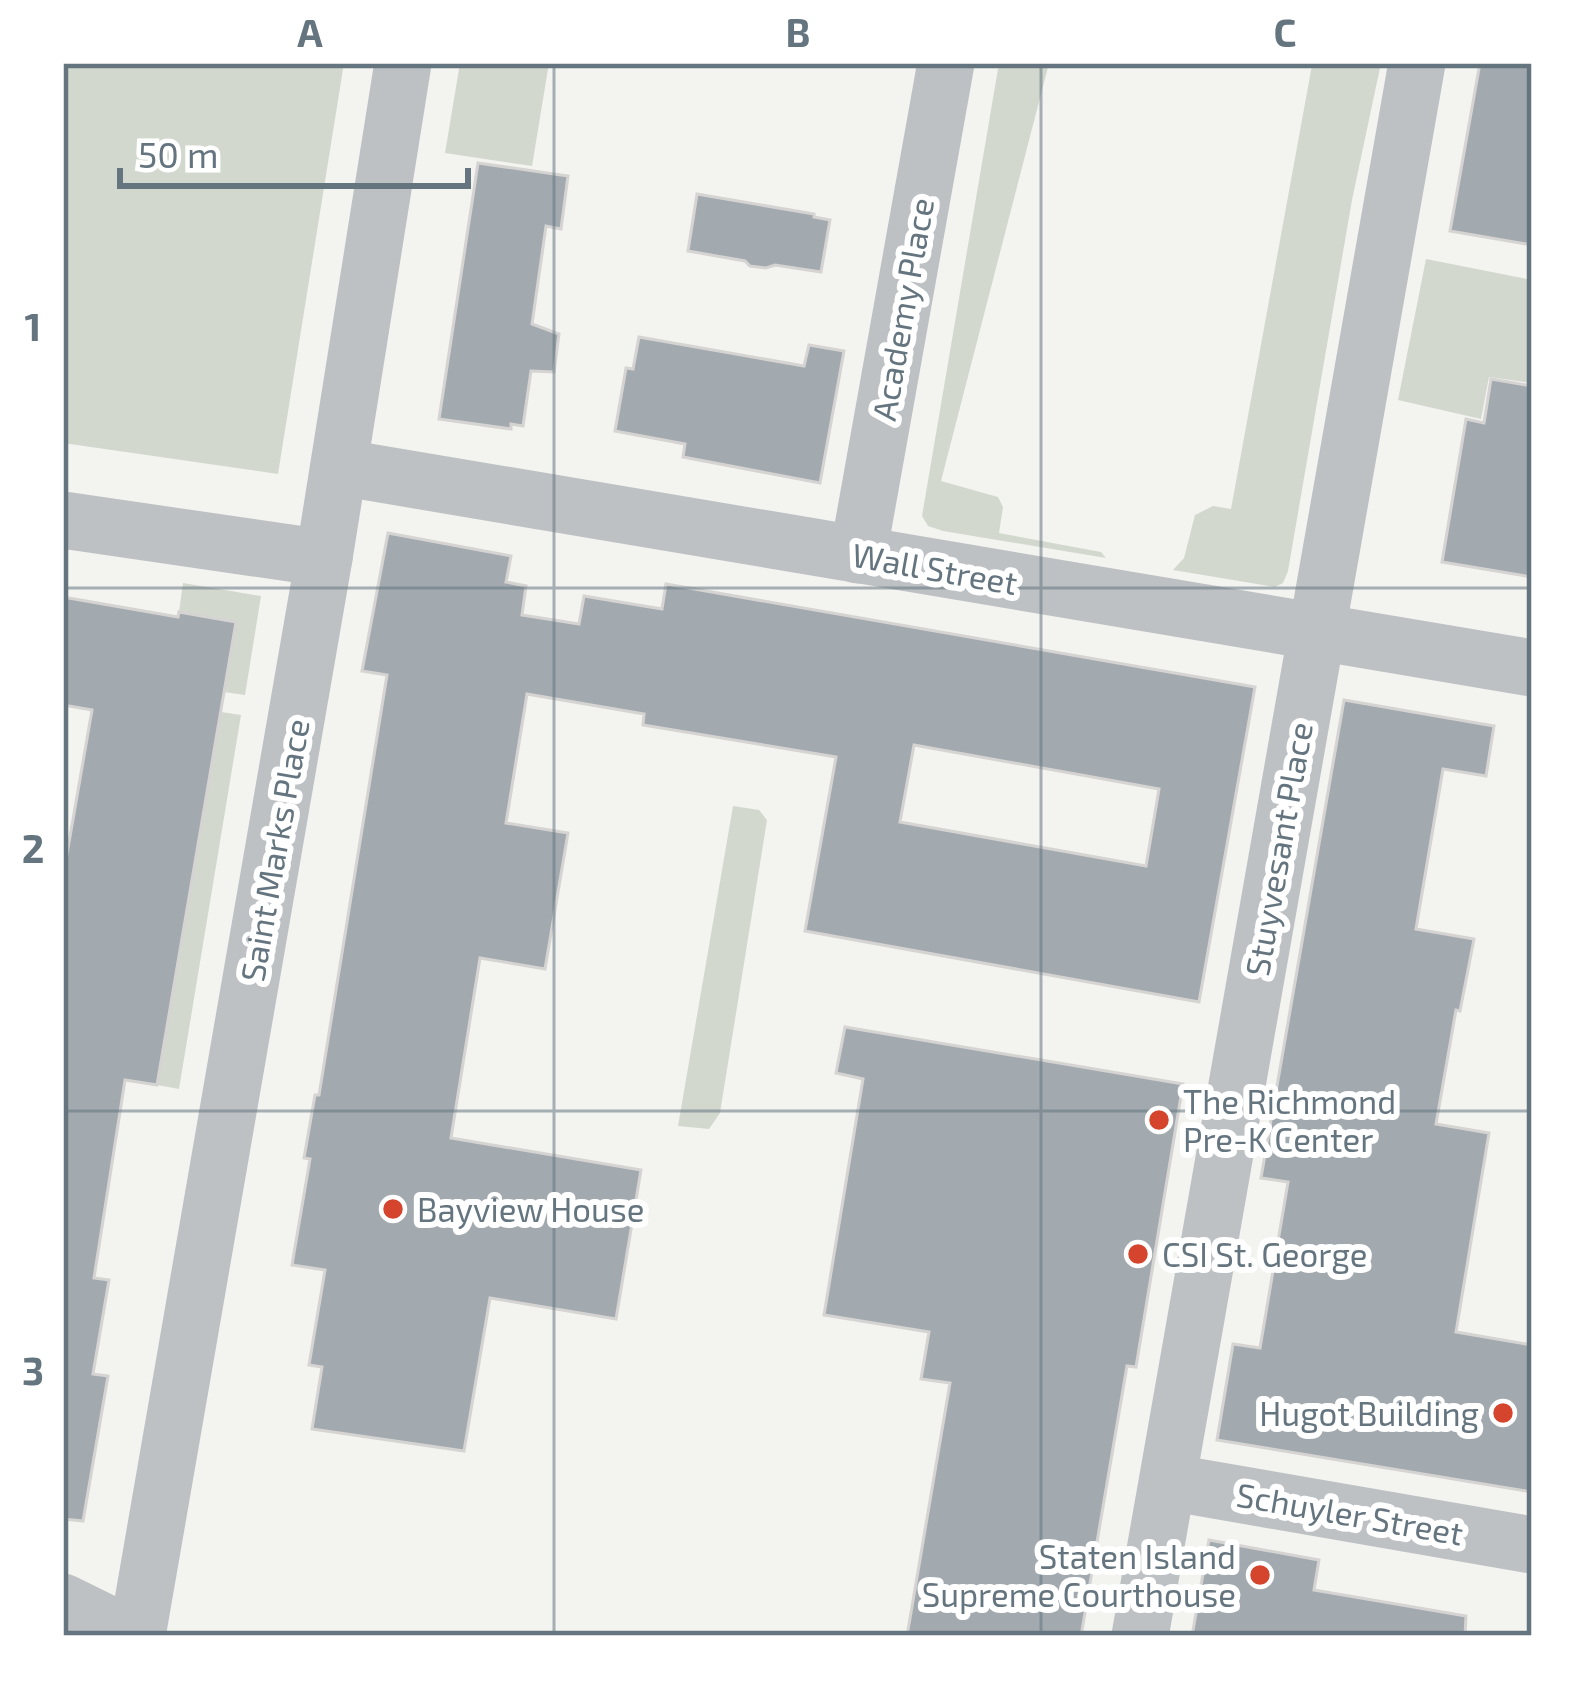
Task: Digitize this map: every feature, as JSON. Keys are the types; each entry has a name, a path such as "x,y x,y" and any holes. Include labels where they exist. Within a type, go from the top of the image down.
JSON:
{"street":[{"name":"Saint Marks Place","path":"134,1636 324,558 403,63"},
{"name":"Academy Place","path":"858,555 946,63"},
{"name":"Stuyvesant Place","path":"1140,1636 1417,63"},
{"name":"Wall Street","path":"339,467 1532,668"},
{"path":"63,520 324,558"},
{"name":"Schuyler Street","path":"1168,1482 1532,1545"},
{"path":"63,1602 134,1636"}],"shaded area":[{"path":"63,63 344,63 278,474 63,443"},
{"path":"460,63 549,63 532,166 445,153"},
{"path":"999,63 1049,63 941,481 998,497 1003,507 999,533 1101,552 1106,558 943,531 928,526 922,516"},
{"path":"1308,63 1381,63 1352,200 1288,571 1283,583 1275,587 1173,570 1184,558 1195,515 1213,506 1231,509 1312,65"},
{"path":"1426,259 1532,280 1532,383 1489,377 1481,419 1398,400"},
{"path":"183,583 261,596 245,695 224,692 236,622 179,612"},
{"path":"221,712 241,715 179,1089 157,1085"},
{"path":"733,806 759,810 767,820 720,1113 709,1129 678,1126"}],"building":[{"path":"1480,63 1532,63 1532,245 1450,231"},
{"path":"478,163 568,176 561,229 546,226 532,324 559,334 554,372 531,371 523,426 511,424 511,429 439,419"},
{"path":"697,194 830,220 821,272 750,266 745,261 688,251"},
{"path":"639,337 804,366 809,345 844,351 820,483 683,457 685,444 615,431 626,368 633,369"},
{"path":"1491,379 1532,386 1532,577 1442,562 1466,419 1484,423"},
{"path":"388,533 511,556 506,582 526,586 522,615 579,624 584,596 662,609 666,584 1255,687 1199,1002 805,931 836,757 643,725 644,714 527,694 506,823 568,833 545,969 480,958 451,1138 641,1170 616,1319 490,1298 464,1451 312,1429 322,1367 309,1365 325,1270 292,1265 310,1159 304,1158 315,1095 319,1095 387,675 362,671","holes":["914,745 1159,789 1146,866 900,822"]},
{"path":"63,597 236,622 157,1085 125,1080 94,1278 109,1280 93,1374 108,1376 83,1521 63,1519 63,877 92,710 63,705"},
{"path":"1344,700 1494,726 1486,776 1443,769 1416,929 1474,939 1436,1124 1489,1133 1456,1332 1532,1345 1532,1492 1217,1440 1233,1344 1260,1348 1288,1182 1261,1178"},
{"path":"845,1027 1183,1084 1136,1367 1127,1366 1081,1636 907,1636 950,1383 921,1379 929,1332 824,1315 863,1079 836,1073"},
{"name":"Staten Island Supreme Courthouse","path":"1209,1540 1319,1560 1314,1590 1466,1616 1465,1636 1192,1636"}],"place":[{"name":"The Richmond Pre-K Center","path":"1159,1120"},
{"name":"Bayview House","path":"393,1209"},
{"name":"CSI St. George","path":"1138,1254"},
{"name":"Hugot Building","path":"1503,1413"},
{"name":"Staten Island Supreme Courthouse","path":"1260,1575"}]}
